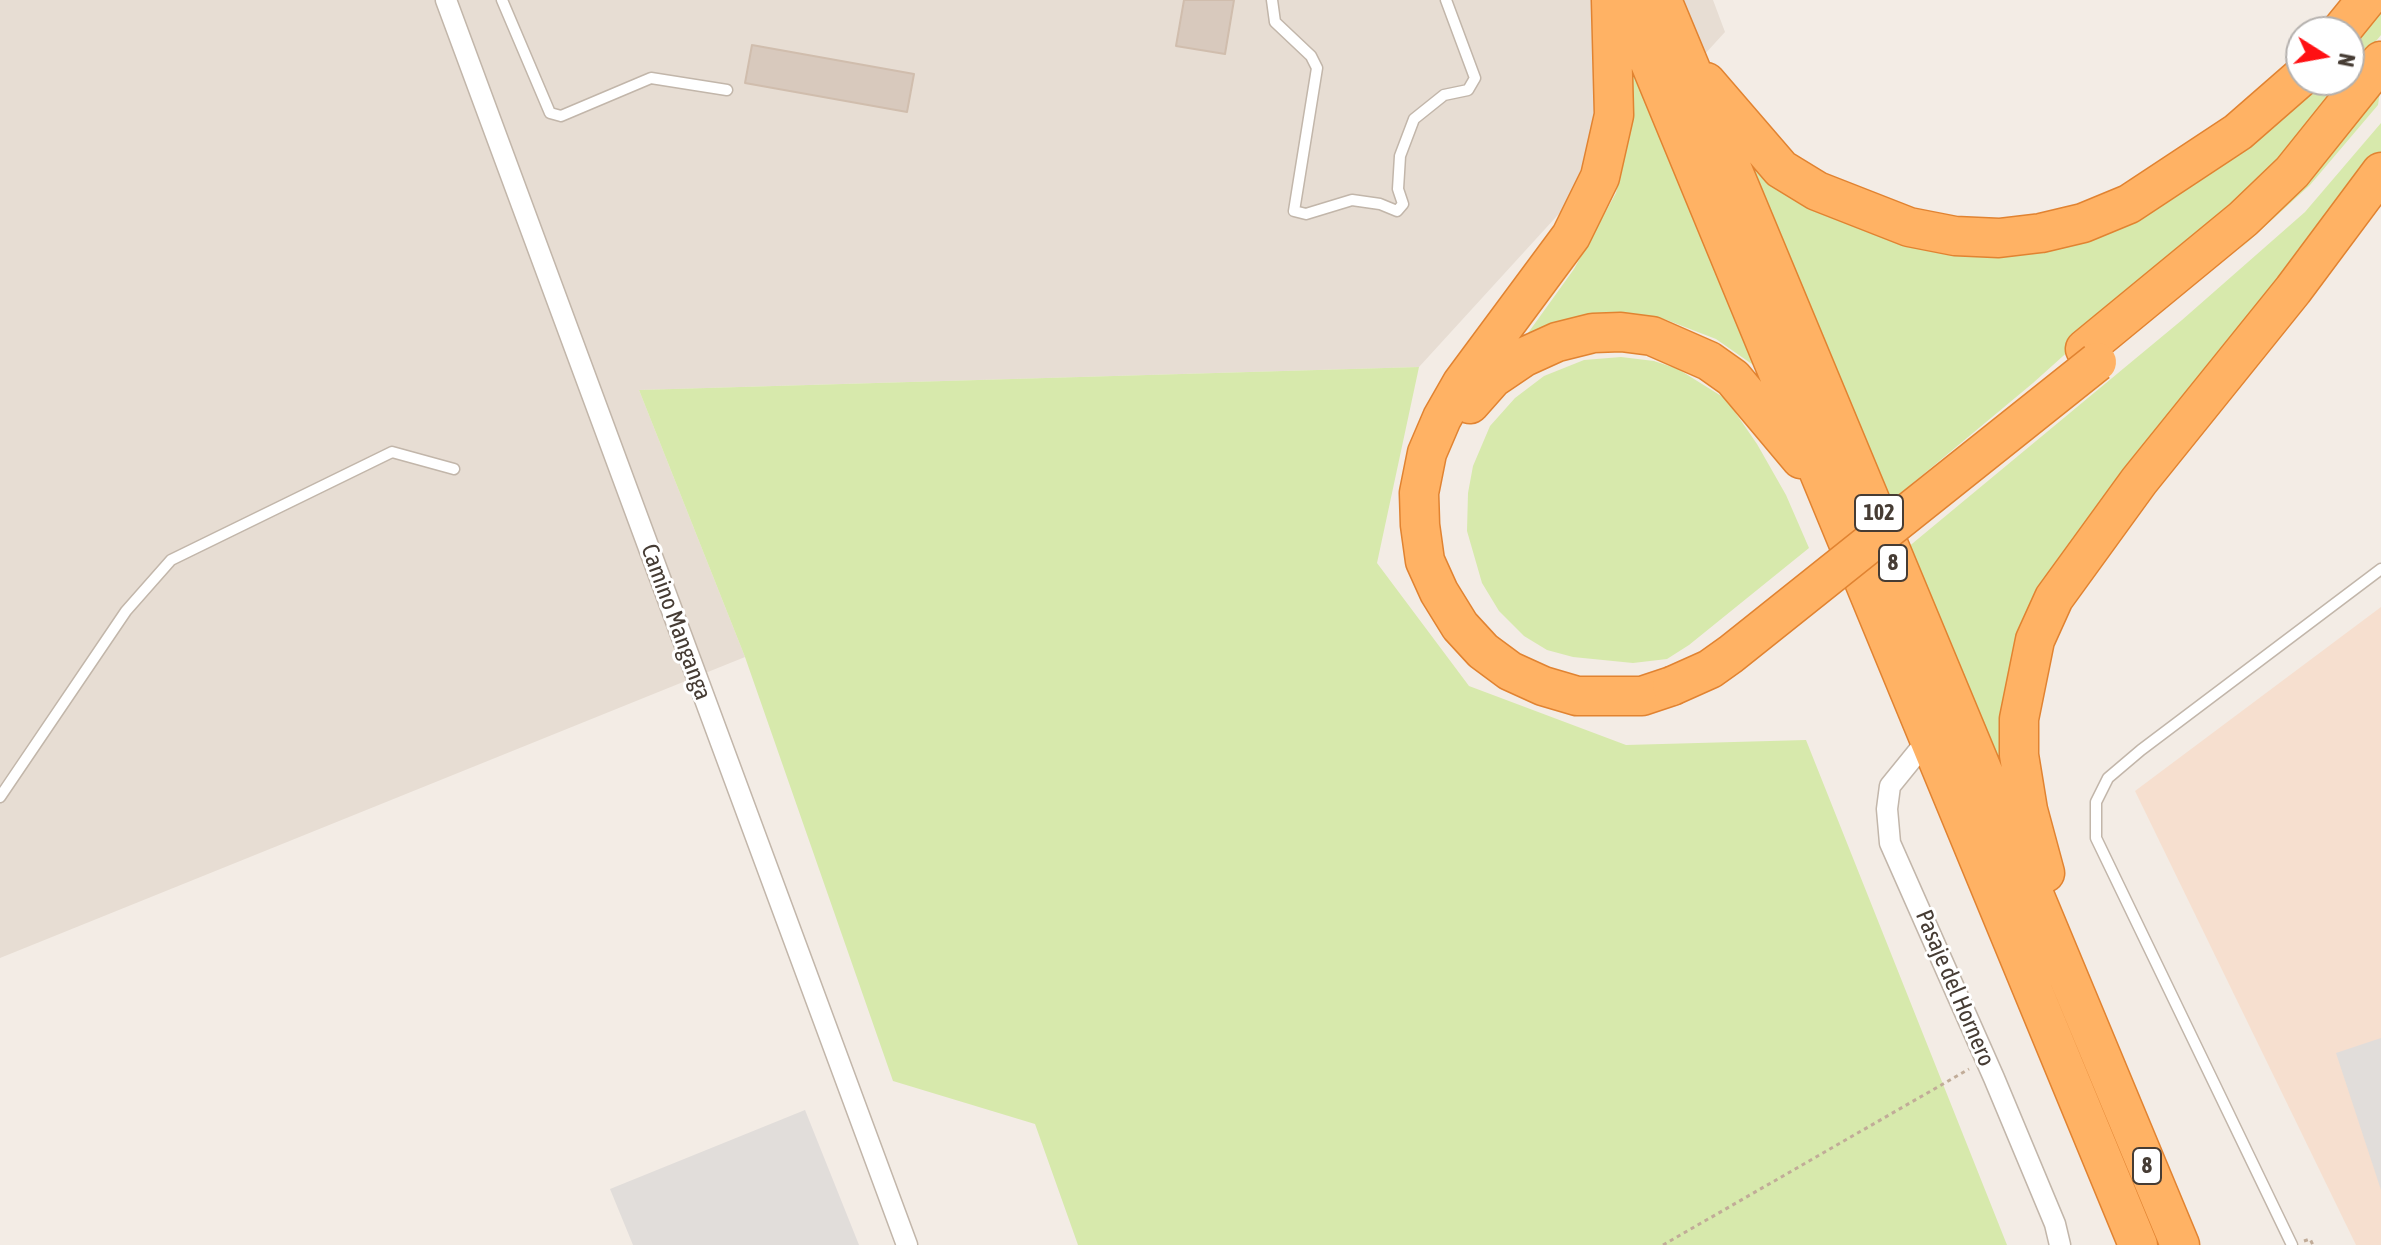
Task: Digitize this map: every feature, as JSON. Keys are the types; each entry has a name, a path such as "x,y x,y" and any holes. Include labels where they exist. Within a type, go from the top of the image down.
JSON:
{"highway":[{"path":"1611,0 1614,115 1600,177 1571,236 1462,383 1442,418 1427,453 1419,493 1420,525 1425,561 1439,592 1468,634 1510,671 1543,686 1577,696 1642,696 1669,676"},
{"name":"8","path":"1624,0 1712,172 2059,960 2179,1241"},
{"name":"8","path":"1662,0 1687,61 1712,172 1821,477 2138,1245"},
{"path":"2353,16 2366,0"},
{"path":"1687,61 1781,169 1817,191 1909,227 1955,236 1999,238 2041,233 2083,223 2129,204 2238,132 2285,91"},
{"name":"102","path":"2091,356 2292,172 2381,61"},
{"name":"102","path":"1669,676 1722,639 2267,221 2326,166 2381,106"},
{"path":"2059,960 2064,924 2039,857 2019,755 2021,706 2035,640 2054,598 2073,569 2381,172"},
{"path":"1669,676 1574,673 1519,654 1472,617 1445,576 1434,530 1436,481 1451,436 1471,403 1493,378 1524,357 1557,342 1593,333 1621,332 1652,336 1699,356 1733,378 1791,450 1821,477"},
{"path":"2119,1199 2121,1245"}],"street":[{"name":"Camino Manganga","path":"446,0 907,1245"},
{"name":"Pasaje del Hornero","path":"1929,738 1890,786 1887,809 1890,843 2055,1224 2060,1245"}],"lane":[{"path":"502,0 550,113 561,116 651,78 727,90"},
{"path":"1272,0 1275,22 1311,56 1317,68 1294,211 1306,214 1352,200 1380,204 1397,211 1403,204 1398,189 1400,156 1414,119 1444,95 1468,90 1475,78 1446,0"},
{"path":"0,797 126,611 171,560 392,452 454,469"},
{"path":"2292,1245 2096,838 2096,802 2108,778 2141,750 2381,569"}],"path":[{"path":"1663,1245 1985,1060"}],"shaded area":[{"path":"0,0 1713,0 1725,32 1419,367 639,390 745,657 0,958"},
{"path":"2381,607 2381,1245 2356,1245 2135,791"},
{"path":"2381,1038 2381,1190 2336,1053"},
{"path":"805,1110 859,1245 633,1245 610,1189"}],"green space":[{"path":"2381,0 2381,35 2365,54 2365,18"},
{"path":"1628,74 1636,76 1759,369 1716,339 1664,319 1619,315 1523,340 1574,269 1616,193 1627,138"},
{"path":"2381,85 2378,105 2310,185 2239,250 2306,183"},
{"path":"2285,94 2331,96 2279,162 2033,383 1890,502 1726,120 1772,172 2027,242"},
{"path":"2381,123 2381,158 2044,606 2019,818 1907,548 2182,320 2305,212"},
{"path":"1621,357 1654,361 1678,369 1726,399 1757,444 1786,495 1809,548 1689,645 1667,659 1633,663 1573,657 1547,650 1524,636 1499,611 1482,583 1467,531 1468,493 1473,466 1490,426 1515,398 1544,376 1584,360"},
{"path":"1419,367 1377,563 1469,686 1626,745 1806,740 2007,1245 1078,1245 1035,1124 893,1081 745,657 639,390"}],"building":[{"path":"1184,0 1234,0 1225,54 1176,46"},
{"path":"752,45 914,74 907,112 745,83"}]}
